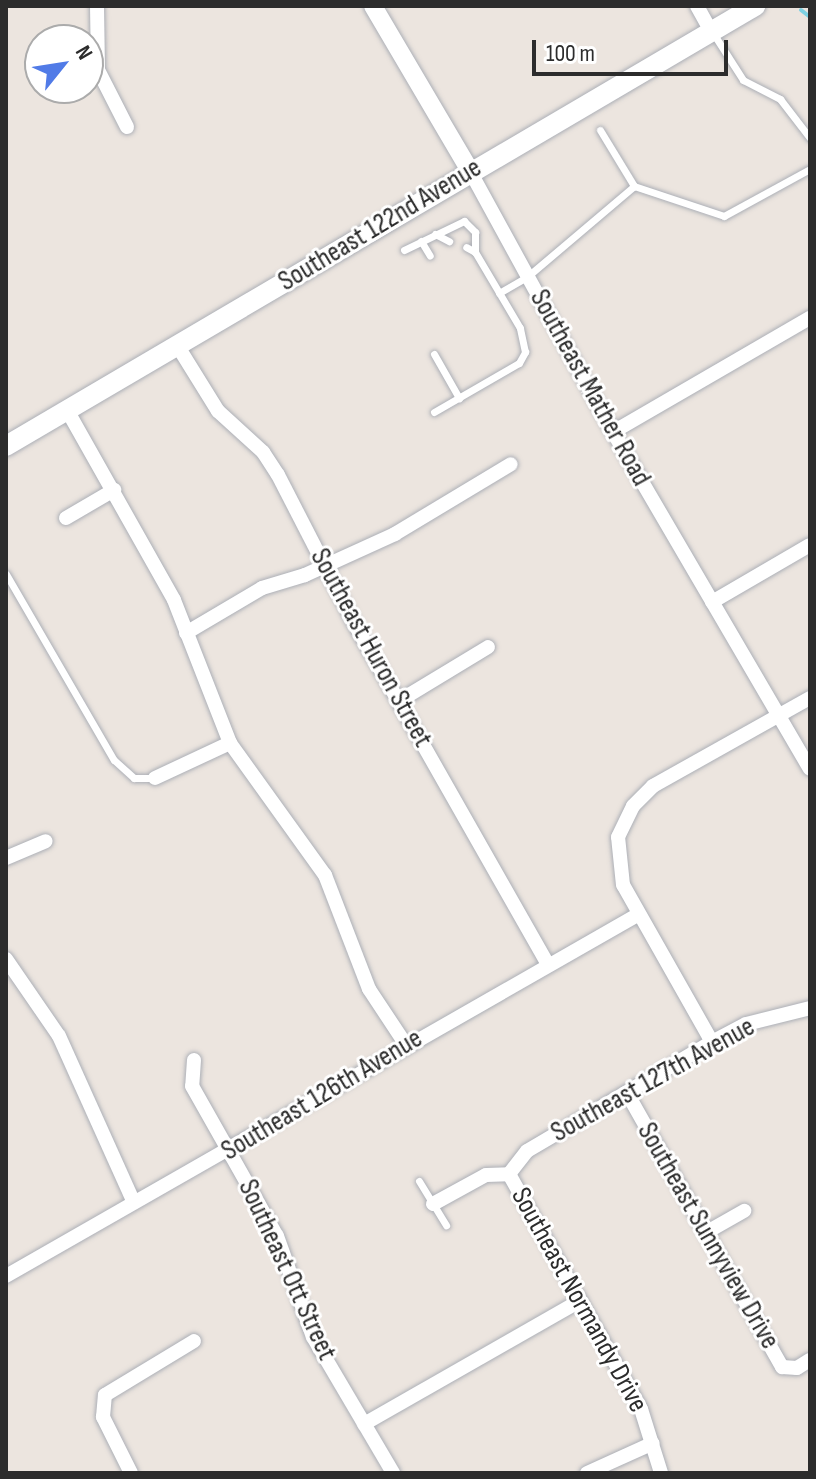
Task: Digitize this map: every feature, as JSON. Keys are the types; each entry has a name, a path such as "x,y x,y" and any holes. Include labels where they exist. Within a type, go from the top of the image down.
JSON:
{"main road":[{"name":"Southeast 122nd Avenue","path":"6,446 755,6"}],"street":[{"path":"97,6 98,70 127,127"},
{"name":"Southeast Mather Road","path":"373,6 470,171 613,432 810,769"},
{"path":"697,6 711,31"},
{"path":"613,432 810,318"},
{"name":"Southeast Huron Street","path":"177,345 218,411 263,452 548,964"},
{"path":"67,410 156,563 230,743 325,875 369,989 406,1045"},
{"path":"186,633 262,588 326,566 395,534 511,464"},
{"path":"66,518 114,490"},
{"path":"712,602 810,545"},
{"path":"399,701 488,647"},
{"path":"712,1042 639,914 618,864 618,837 633,806 653,786 810,698"},
{"path":"155,778 230,743"},
{"path":"6,858 46,841"},
{"name":"Southeast 126th Avenue","path":"6,1276 639,914"},
{"path":"6,959 59,1036 133,1201"},
{"name":"Southeast 127th Avenue","path":"509,1174 527,1151 712,1042 746,1024 809,1013"},
{"name":"Southeast Ott Street","path":"194,1060 192,1086 277,1236 313,1337 393,1473"},
{"name":"Southeast Sunnyview Drive","path":"627,1093 782,1367 797,1368 810,1360"},
{"path":"433,1204 486,1175 509,1174"},
{"name":"Southeast Normandy Drive","path":"509,1174 641,1409 661,1473"},
{"path":"707,1232 744,1211"},
{"path":"364,1424 580,1301"},
{"path":"131,1473 103,1417 105,1395 194,1341"},
{"path":"587,1473 653,1443"}],"lane":[{"path":"711,31 743,80 780,99 810,138"},
{"path":"600,130 634,186 724,216 810,169"},
{"path":"499,293 528,276 634,186"},
{"path":"404,250 464,221 475,232 475,252 520,328 525,352 519,363 434,412"},
{"path":"435,234 449,241"},
{"path":"421,241 430,256"},
{"path":"466,247 475,252"},
{"path":"434,354 459,398"},
{"path":"6,574 114,760 134,778 155,778"},
{"path":"419,1181 446,1225"}],"waterway":[{"path":"801,10 810,17"}]}
